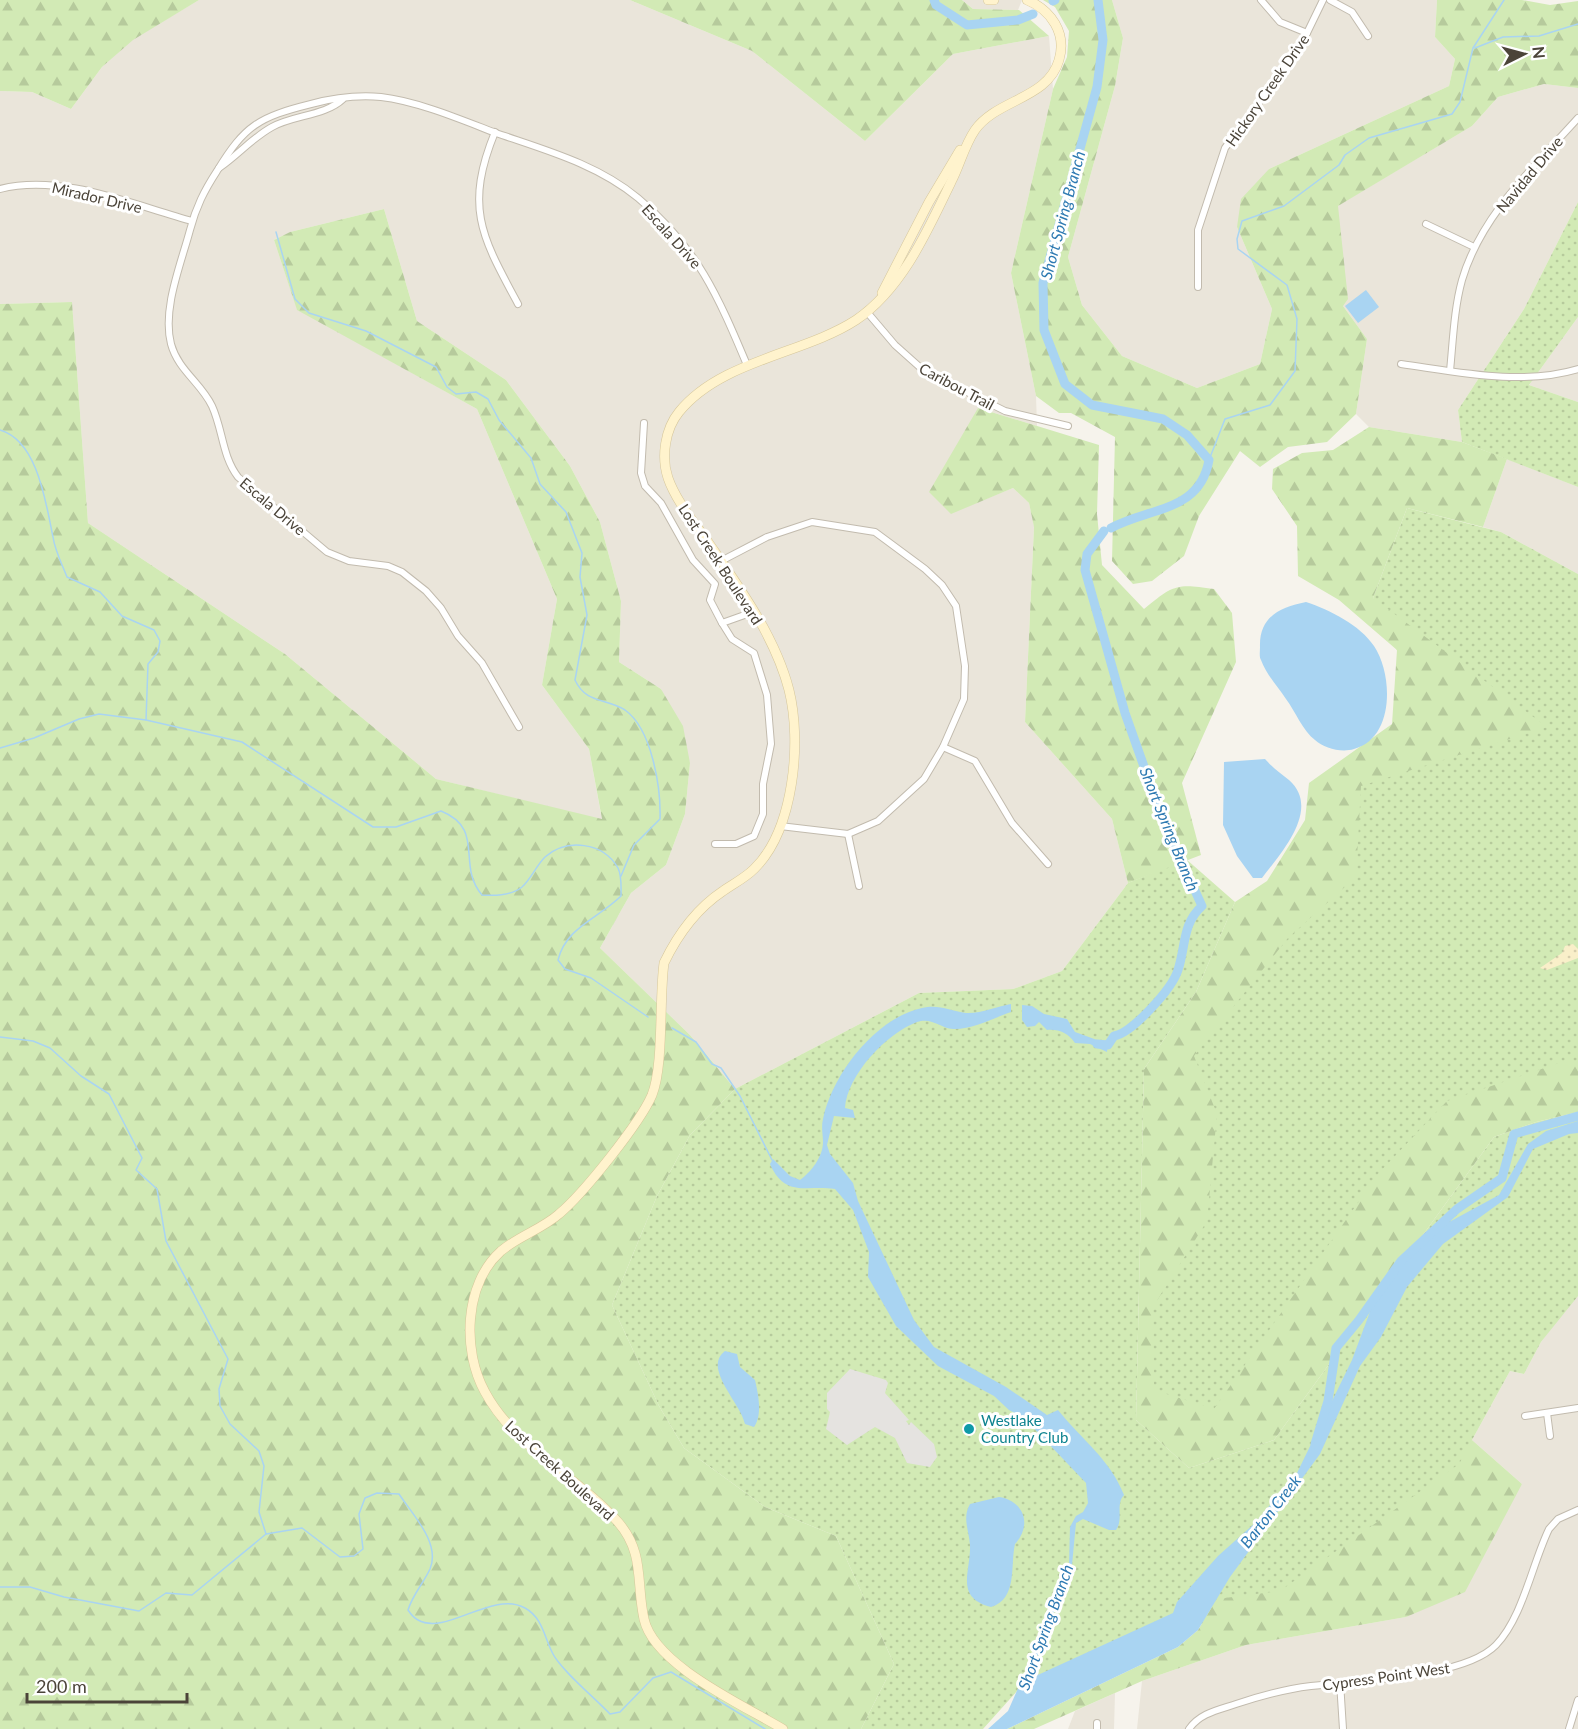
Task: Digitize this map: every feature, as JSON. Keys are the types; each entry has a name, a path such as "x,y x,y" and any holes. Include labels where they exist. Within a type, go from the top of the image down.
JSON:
{"street":[{"path":"988,0 994,0"},
{"name":"Lost Creek Boulevard","path":"783,1729 686,1671 658,1648 644,1621 640,1570 629,1537 607,1511 530,1446 498,1411 478,1379 470,1351 470,1334 476,1293 487,1268 502,1250 546,1225 572,1203 644,1110 656,1081 664,963 672,946 693,917 709,901 754,870 763,859 780,826 792,786 793,712 780,663 722,561 673,490 668,477 665,451 670,426 682,408 704,391 747,365 833,331 867,312 889,290 908,252 952,180 967,142 975,129 996,110 1048,81 1059,60 1061,41 1055,22 1044,10 1027,0"},
{"path":"1261,0 1280,22 1308,33"},
{"name":"Hickory Creek Drive","path":"1198,287 1198,230 1225,148 1308,33 1323,0"},
{"path":"1330,0 1352,12 1368,36"},
{"name":"Escala Drive","path":"519,727 482,663 458,636 441,608 426,591 402,572 387,566 349,561 327,552 234,471 225,452 213,409 200,388 182,368 170,338 173,299 192,221 200,195 223,157 244,132 260,121 295,108 335,98 381,97 568,157 640,200 674,233 706,274 747,365"},
{"name":"Escala Drive","path":"218,168 252,139 271,127 328,107 343,99"},
{"name":"Navidad Drive","path":"1449,371 1458,302 1474,247 1502,203 1578,118"},
{"path":"495,132 481,173 478,199 479,219 489,249 518,304"},
{"name":"Mirador Drive","path":"0,189 29,183 67,187 192,221"},
{"path":"1426,224 1474,247"},
{"name":"Caribou Trail","path":"867,312 895,345 922,370 1005,411 1068,426"},
{"path":"1401,364 1484,375 1541,376 1578,369"},
{"path":"644,423 642,480 661,503 693,560 715,584 710,600 732,639 754,653 760,666 767,695 771,744 764,773 763,814 758,830 754,836 736,844 716,844"},
{"path":"722,561 767,537 812,522 875,532 925,569 942,585 956,606 965,666 964,699 943,747 924,779 878,821 848,834 780,826"},
{"path":"722,623 753,612"},
{"path":"943,747 975,761 1012,823 1048,864"},
{"path":"848,834 860,886"},
{"path":"1525,1416 1578,1408"},
{"path":"1547,1413 1550,1436"},
{"name":"Cypress Point West","path":"1189,1729 1195,1720 1206,1713 1245,1701 1308,1686 1442,1670 1484,1654 1496,1645 1512,1622 1549,1529 1558,1519 1578,1510"},
{"path":"1340,1682 1344,1729"},
{"path":"1569,1729 1578,1700"}],"shaded area":[{"path":"199,0 630,0 752,51 865,141 953,54 1049,36 1053,89 1011,273 1036,396 1037,426 978,408 951,513 1013,488 1029,503 1034,526 1025,722 1112,819 1128,883 1062,971 1013,989 919,993 735,1089 690,1035 600,948 631,893 666,865 685,814 690,763 661,689 619,662 621,601 600,522 570,466 506,380 417,321 384,209 290,232 274,240 297,309 477,409 557,599 542,685 589,749 602,820 436,779 285,654 88,523 72,302 0,304 0,91 32,92 71,109 102,67 133,39"},
{"path":"962,0 1022,0 1018,10 973,9"},
{"path":"1112,0 1437,0 1435,37 1455,59 1449,86 1269,169 1237,227 1272,309 1260,364 1197,388 1122,356 1082,305 1068,257 1115,86 1123,38"},
{"path":"1544,84 1578,88 1578,202 1524,309 1458,410 1462,442 1369,427 1356,414 1367,339 1343,306 1337,206 1472,126 1498,97"},
{"path":"1578,317 1578,402 1529,385"},
{"path":"1507,459 1578,487 1578,574 1501,532 1483,527"},
{"path":"1578,1296 1578,1729 1137,1729 1142,1681 1246,1645 1406,1617 1522,1484 1472,1440 1510,1371 1524,1374 1541,1342"},
{"path":"850,1369 886,1380 888,1383 885,1393 909,1420 906,1421 909,1425 911,1422 934,1444 937,1457 930,1467 907,1463 895,1438 875,1427 847,1445 826,1429 830,1412 827,1409 827,1393"},
{"path":"1115,1693 1114,1729 1068,1729 1075,1711"}],"green space":[{"path":"0,0 199,0 133,40 102,67 71,109 32,92 0,91"},
{"path":"630,0 962,0 973,9 1019,10 1049,36 953,54 865,141 752,51"},
{"path":"1043,0 1112,0 1123,38 1115,86 1068,257 1082,305 1122,356 1197,388 1260,364 1272,309 1237,227 1241,199 1269,169 1449,86 1455,59 1435,37 1437,0 1522,0 1550,5 1578,1 1578,88 1544,84 1498,97 1472,126 1338,206 1348,299 1343,306 1367,339 1356,414 1327,442 1288,447 1260,467 1240,451 1199,516 1184,556 1152,581 1133,584 1112,561 1115,437 1071,413 1059,413 1036,396 1011,273 1053,89 1067,57 1069,31 1055,7"},
{"path":"1578,202 1578,317 1529,385 1578,402 1578,487 1462,442 1458,410 1524,309"},
{"path":"384,209 417,321 506,380 570,466 600,522 621,601 619,662 661,689 683,726 690,763 685,814 666,865 631,893 600,948 690,1035 735,1089 690,1135 657,1196 612,1305 659,1406 684,1448 765,1507 836,1536 894,1664 861,1729 0,1729 0,304 72,302 88,523 285,654 436,779 602,819 589,749 542,685 557,599 477,409 297,310 274,240 290,232"},
{"path":"978,408 1099,445 1097,514 1102,565 1144,609 1169,591 1191,586 1214,589 1232,613 1236,662 1182,783 1201,855 1128,883 1112,819 1025,722 1034,527 1029,503 1013,488 951,514 929,492"},
{"path":"1369,427 1462,442 1507,459 1483,527 1407,508 1373,598 1547,727 1361,786 1356,877 1288,938 1194,1056 1217,1114 1207,1221 1153,1307 1154,1390 1214,1409 1378,1174 1447,1101 1559,1063 1578,1061 1578,1112 1536,1122 1494,1137 1274,1440 1189,1468 1136,1420 1144,1069 1196,992 1235,902 1267,881 1305,820 1309,783 1392,724 1397,650 1339,600 1298,576 1297,526 1272,489 1273,469 1302,453 1333,450"},
{"path":"1407,508 1501,532 1578,574 1578,1092 1456,1125 1221,1438 1143,1397 1177,1044 1368,767 1421,703 1373,598"},
{"path":"1186,859 1235,902 1196,992 1144,1069 1136,1420 1189,1468 1274,1440 1494,1137 1536,1122 1578,1112 1578,1296 1541,1342 1524,1374 1510,1371 1472,1440 1468,1480 1250,1637 1182,1619 1028,1679 983,1729 861,1729 894,1664 836,1536 765,1507 684,1448 659,1406 612,1305 657,1196 690,1135 735,1089 919,993 1013,989 1062,971 1128,883"},
{"path":"1472,1440 1522,1484 1465,1592 1406,1617 1246,1645 1142,1681 1034,1729 1007,1729 1178,1647 1198,1630 1217,1599 1280,1591 1459,1464"}],"sand":[{"path":"1573,944 1578,949 1578,958 1547,970 1540,968 1562,953 1565,946"}],"water":[{"path":"1366,290 1379,307 1358,323 1345,306"},
{"path":"1306,602 1325,609 1361,631 1374,646 1385,672 1387,688 1383,719 1377,732 1367,743 1354,749 1333,749 1319,743 1311,736 1260,659 1261,637 1267,621 1288,607"},
{"path":"1265,759 1289,780 1298,792 1301,804 1300,817 1287,844 1262,878 1253,878 1237,856 1223,825 1224,762"},
{"path":"1011,1004 1011,1012 975,1026 953,1029 922,1021 893,1035 870,1057 847,1095 845,1108 853,1110 855,1118 834,1116 827,1145 830,1154 853,1183 858,1201 914,1320 934,1347 1006,1387 1047,1415 1058,1410 1103,1460 1124,1495 1120,1503 1116,1530 1109,1530 1083,1519 1076,1523 1072,1565 1029,1679 1173,1613 1177,1602 1218,1556 1255,1523 1297,1473 1352,1360 1371,1309 1399,1265 1440,1227 1499,1195 1528,1144 1546,1131 1578,1121 1578,1133 1569,1134 1533,1149 1508,1197 1443,1244 1407,1287 1381,1337 1360,1366 1320,1454 1230,1577 1198,1630 1178,1647 1007,1729 988,1729 1008,1711 1057,1599 1069,1565 1070,1527 1088,1503 1086,1483 1024,1418 1009,1410 994,1396 938,1366 896,1326 868,1277 869,1252 853,1210 835,1189 790,1186 782,1182 770,1164 773,1159 790,1176 800,1180 808,1173 821,1153 823,1119 836,1084 858,1051 888,1023 905,1014 928,1007 971,1013"},
{"path":"1022,1005 1032,1006 1044,1014 1067,1019 1075,1032 1108,1044 1107,1052 1090,1044 1075,1043 1066,1034 1047,1030 1039,1022 1035,1026 1027,1027 1022,1020"},
{"path":"725,1351 737,1354 740,1367 755,1380 759,1410 754,1427 745,1424 720,1376 719,1358"},
{"path":"999,1497 1008,1499 1020,1509 1024,1522 1023,1530 1015,1544 1009,1589 1000,1603 991,1607 980,1603 972,1597 968,1590 970,1545 966,1514 970,1504"}],"waterway":[{"name":"Short Spring Branch","path":"934,0 936,5 967,25 1018,20 1033,14"},
{"name":"Short Spring Branch","path":"1098,0 1103,40 1097,87 1043,283 1044,330 1065,384 1092,405 1163,419 1187,435 1209,460 1204,477 1195,490 1184,499 1111,528"},
{"path":"1209,460 1225,419 1270,405 1295,371 1297,319 1287,285 1238,249 1237,239 1242,221 1284,206 1339,165 1345,155 1369,138 1452,114 1460,102 1473,48 1504,0"},
{"path":"1475,48 1503,37 1539,36 1578,24"},
{"path":"276,232 295,299 309,313 366,331 436,367 447,387 456,394 476,392 488,399 499,420 531,458 540,484 566,512 582,553 580,577 587,615 575,680 580,688 591,697 618,706 634,719 648,745 659,792 660,819 634,845 621,876"},
{"path":"0,430 13,436 32,460 43,492 55,547 67,577 100,592 122,616 154,630 160,641 158,652 148,664 146,720 242,742 373,827 396,827 441,811 455,819 463,828 467,838 471,872 482,895 503,895 518,890 545,857 564,847 584,846 603,853 618,868 621,896 568,939 558,960 565,969 591,978 648,1017"},
{"name":"Short Spring Branch","path":"1097,1044 1108,1045 1114,1036 1131,1027 1168,988 1178,970 1191,920 1202,906 1164,823 1125,713 1085,570 1087,554 1104,531"},
{"path":"0,748 99,714 146,720"},
{"path":"672,1028 696,1042 712,1064 721,1068 740,1096 772,1160"},
{"path":"0,1037 33,1041 50,1048 81,1076 109,1094 142,1158 136,1170 157,1189 166,1241 228,1359 219,1389 220,1406 230,1424 259,1451 264,1466 259,1512 266,1534 302,1528 340,1557 354,1556 363,1549 359,1514 365,1498 377,1493 399,1494 424,1529 432,1549 430,1569 408,1610 417,1619 430,1623 442,1622 498,1605 512,1604 525,1608 536,1617 557,1661 610,1714 620,1712 653,1678 671,1672 765,1729"},
{"name":"Barton Creek","path":"1315,1444 1328,1401 1336,1348 1401,1261 1457,1209 1502,1178 1514,1134 1578,1116"},
{"path":"0,1587 30,1587 64,1597 139,1611 166,1593 192,1595 266,1534"}],"place":[{"name":"Westlake Country Club","path":"969,1429"}]}
